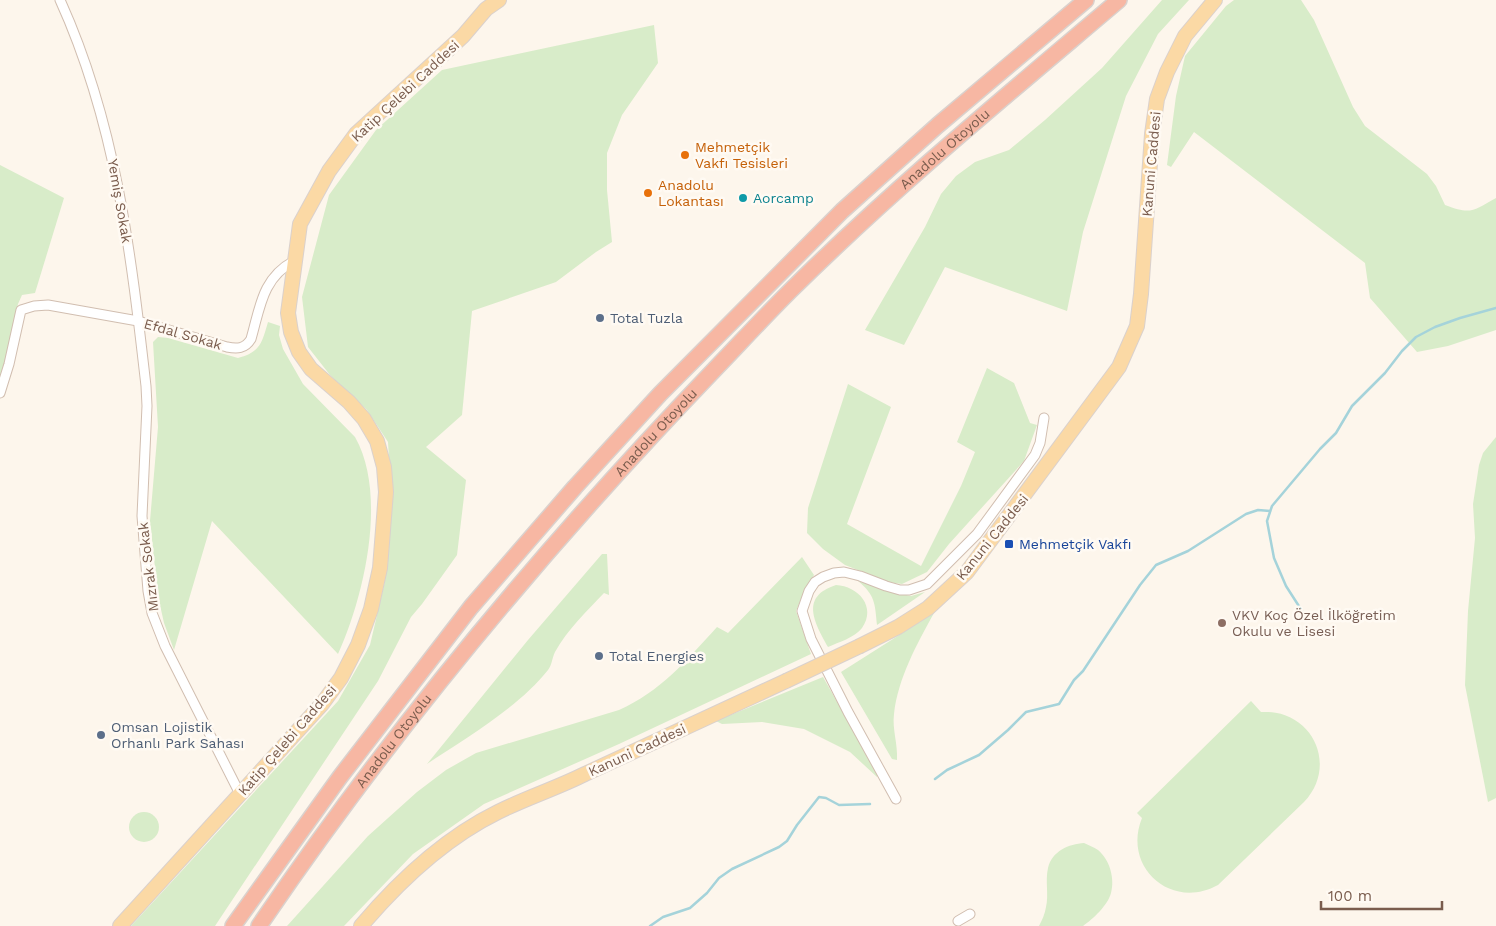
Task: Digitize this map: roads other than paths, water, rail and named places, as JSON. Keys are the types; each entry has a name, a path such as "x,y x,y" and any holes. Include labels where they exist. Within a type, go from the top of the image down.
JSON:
{"highway":[{"name":"Anadolu Otoyolu","path":"233,926 340,777 471,607 574,487 653,402 842,210 946,118 1086,0"},
{"name":"Anadolu Otoyolu","path":"259,926 346,804 455,661 529,573 648,439 789,292 842,241 958,136 1119,0"}],"main road":[{"name":"Katip Çelebi Caddesi","path":"120,926 322,704 341,678 358,645 371,609 380,568 386,492 384,467 377,441 364,419 350,402 311,369 299,352 291,332 288,313 300,224 329,171 356,134 463,36 486,9 498,0"},
{"name":"Kanuni Caddesi","path":"362,926 387,896 429,858 458,836 497,812 570,782 786,682 898,627 928,608 967,572 1119,367 1137,326 1152,134 1157,99 1167,72 1185,36 1216,0"}],"street":[{"name":"Yemiş Sokak","path":"60,0 84,54 114,160 121,195 138,321"},
{"name":"Efdal Sokak","path":"0,394 10,364 21,310 34,306 48,305 138,321 227,347 242,348 251,340 268,284 279,271 294,261"},
{"name":"Mızrak Sokak","path":"138,321 147,406 142,530 152,613 165,646 240,794"},
{"path":"896,799 848,712 812,639 802,610 809,591 815,582 822,577 844,572 900,590 910,590 927,584 977,534 1035,455 1040,443 1044,418"},
{"path":"958,921 970,914"}],"waterway":[{"path":"1304,614 1286,586 1274,558 1267,521 1272,506 1336,433 1352,406 1385,373 1416,337 1435,327 1496,308"},
{"path":"935,779 947,770 979,755 1026,712 1059,704 1140,585 1156,565 1188,551 1246,514 1258,510 1270,511"},
{"path":"650,926 663,917 690,908 707,893 719,878 732,869 779,847 787,841 819,797 826,798 839,805 870,804"}],"place":[{"name":"Mehmetçik Vakfı Tesisleri","path":"685,155"},
{"name":"Anadolu Lokantası","path":"648,193"},
{"name":"Aorcamp","path":"743,198"},
{"name":"Total Tuzla","path":"600,318"},
{"name":"Mehmetçik Vakfı","path":"1009,544"},
{"name":"VKV Koç Özel İlköğretim Okulu ve Lisesi","path":"1222,623"},
{"name":"Total Energies","path":"599,656"},
{"name":"Omsan Lojistik Orhanlı Park Sahası","path":"101,735"}]}
